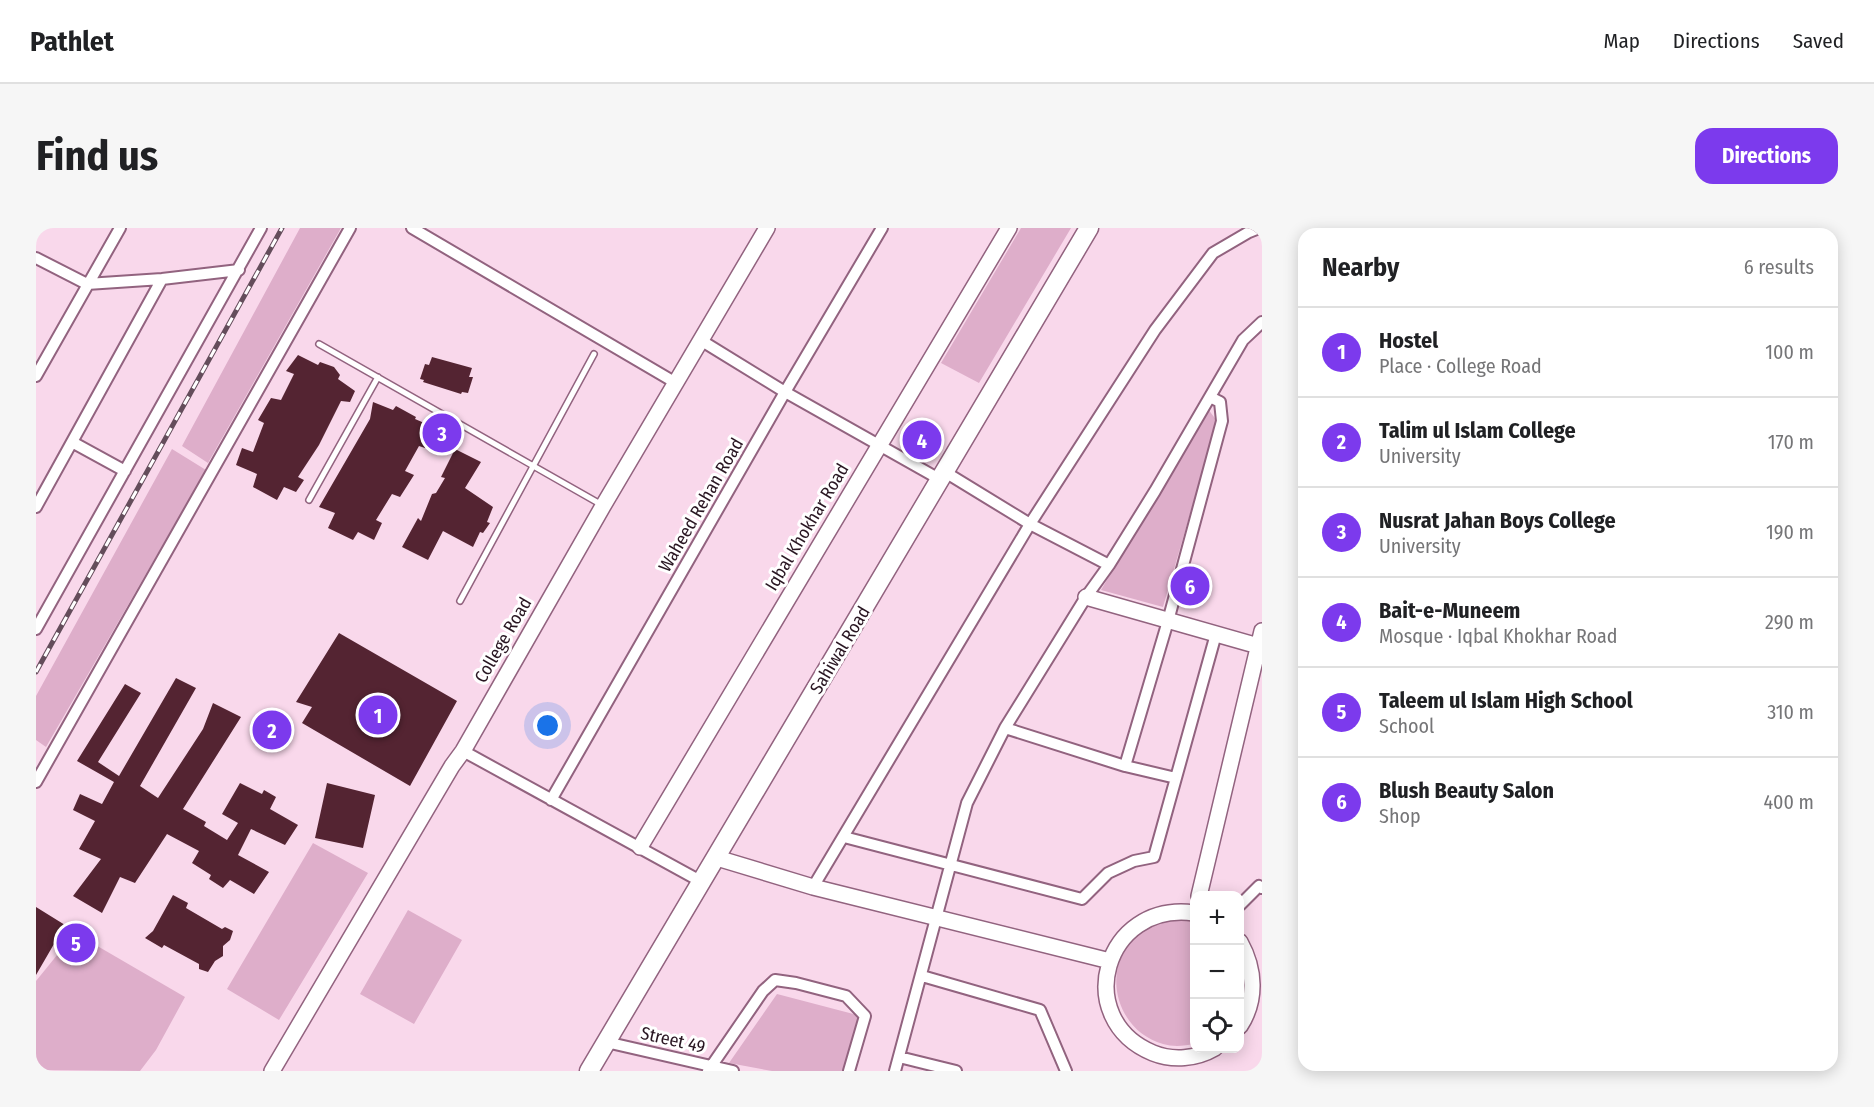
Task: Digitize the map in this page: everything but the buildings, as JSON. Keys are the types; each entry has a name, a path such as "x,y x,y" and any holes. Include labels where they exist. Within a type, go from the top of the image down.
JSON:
{"main road":[{"name":"Sahiwal Road","path":"589,1071 1089,228"}],"street":[{"path":"37,371 120,228"},
{"path":"36,630 261,228"},
{"path":"36,782 350,228"},
{"path":"412,228 676,383"},
{"name":"College Road","path":"272,1071 463,751 603,506 767,228"},
{"name":"Waheed Rehan Road","path":"551,800 785,392 882,228"},
{"name":"Iqbal Khokhar Road","path":"640,847 1009,228"},
{"path":"813,887 1030,524 1155,330 1213,253 1259,228"},
{"path":"36,258 87,284 162,279 238,270"},
{"path":"36,507 162,279"},
{"path":"895,1071 967,804 1005,728 1086,597 1109,565 1243,340 1262,322"},
{"path":"702,341 785,392 879,445 943,476 1109,565"},
{"path":"1125,766 1168,621 1222,421 1220,402 1210,397"},
{"path":"72,442 125,471"},
{"path":"1086,597 1216,634 1261,641 1199,891"},
{"path":"843,837 1082,899 1108,873 1134,861 1154,857 1216,634"},
{"path":"1005,728 1125,766 1176,778"},
{"path":"463,751 702,882"},
{"path":"717,858 813,887 1110,961"},
{"path":"1244,899 1258,886 1262,888"},
{"path":"1190,913 1169,912 1143,921 1120,941 1110,961 1106,983 1111,1011 1119,1026 1143,1049 1169,1058 1191,1057 1202,1053"},
{"path":"1241,945 1257,970 1252,990 1256,1004 1244,1020"},
{"path":"921,976 1040,1010 1066,1071"},
{"path":"709,1068 763,991 775,980 846,996 865,1016 849,1071"},
{"name":"Street 49","path":"606,1042 709,1068 733,1071"},
{"path":"1155,1071 1159,1055"},
{"path":"899,1057 956,1071"}],"lane":[{"path":"319,344 603,506"},
{"path":"460,601 594,354"},
{"path":"309,500 378,377"}],"shaded area":[{"path":"300,228 341,228 208,463 182,446"},
{"path":"1021,228 1071,228 979,383 941,363"},
{"path":"1208,409 1217,421 1163,607 1101,590"},
{"path":"172,449 206,470 46,747 36,740 36,696"},
{"path":"313,843 368,873 279,1020 227,989"},
{"path":"408,910 462,940 414,1024 360,994"},
{"path":"1180,917 1190,918 1190,1045 1175,1046 1148,1038 1126,1016 1120,1003 1117,973 1121,958 1135,936 1146,927"},
{"path":"75,933 185,997 156,1050 140,1071 36,1070 36,981"},
{"path":"777,994 861,1016 846,1071 772,1071 729,1063"}],"railway":[{"path":"36,672 282,228"}],"place":[{"name":"Nusrat Jahan Boys College","path":"442,433"},
{"name":"Bait-e-Muneem","path":"922,440"},
{"name":"Blush Beauty Salon","path":"1190,586"},
{"name":"Hostel","path":"378,715"},
{"name":"Talim ul Islam College","path":"272,730"},
{"name":"Taleem ul Islam High School","path":"76,943"}]}
